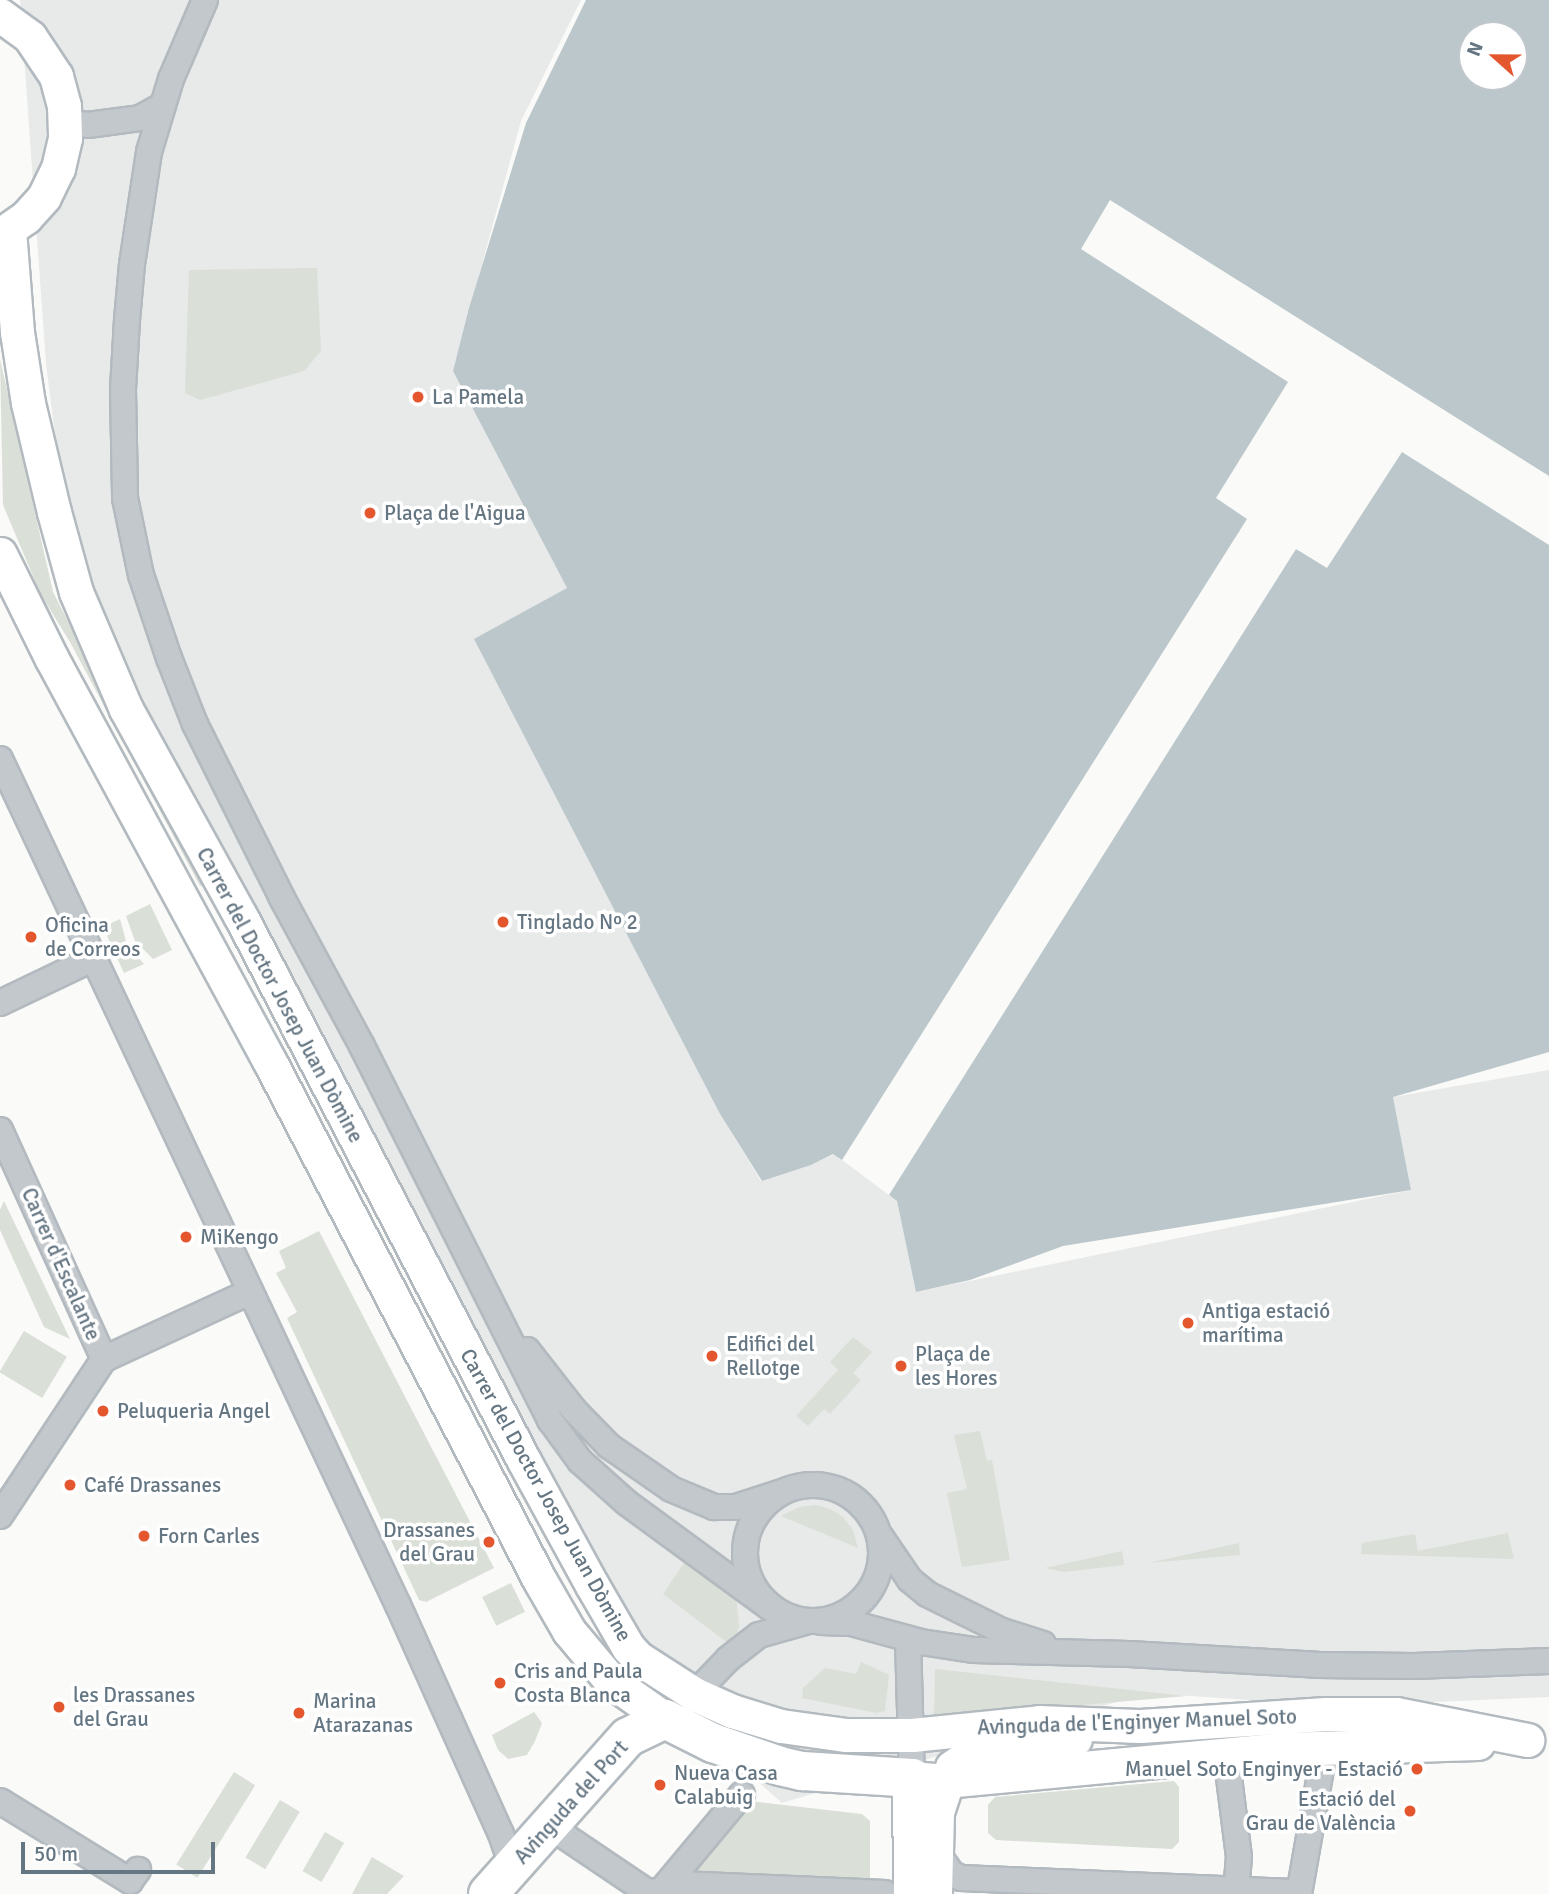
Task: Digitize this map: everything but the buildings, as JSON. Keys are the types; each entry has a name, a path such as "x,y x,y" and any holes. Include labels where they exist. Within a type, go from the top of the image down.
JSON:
{"main road":[{"path":"4,233 26,217 49,187 58,168 65,138 64,106 56,76 45,55 8,13"},
{"name":"Carrer del Doctor Josep Juan Dòmine","path":"4,233 23,367 54,512 76,592 126,709 241,917 592,1585 628,1647 638,1658 694,1694"},
{"name":"Carrer del Doctor Josep Juan Dòmine","path":"0,554 52,659 270,1062 539,1579 569,1631 646,1721"},
{"path":"638,1658 645,1672 646,1721"},
{"name":"Avinguda de l'Enginyer Manuel Soto","path":"694,1694 732,1712 781,1726 846,1735 912,1735 1039,1722 1140,1726 1326,1714 1396,1714 1538,1741"},
{"name":"Avinguda de l'Enginyer Manuel Soto","path":"646,1721 780,1766 803,1771 928,1780 1325,1747 1538,1741"},
{"name":"Avinguda del Port","path":"500,1880 646,1721"},
{"path":"899,1894 928,1780 971,1754 1140,1726"},
{"path":"928,1780 937,1812 935,1894"}],"street":[{"name":"Carrer del Doctor Josep Juan Dòmine","path":"205,0 171,79 149,152 129,284 123,390 125,498 145,587 195,724 550,1420 580,1461 627,1503 772,1609"},
{"path":"65,122 88,125 140,118 163,105"},
{"path":"0,758 413,1637 501,1834 500,1880"},
{"path":"0,1003 94,958"},
{"name":"Carrer d'Escalante","path":"0,1130 104,1359"},
{"name":"Carrer del Doctor Josep Juan Dòmine","path":"456,1233 528,1351 574,1410 609,1446 671,1489 714,1507 736,1507 782,1492"},
{"path":"0,1516 104,1359 250,1292"},
{"path":"1091,1655 1002,1631 927,1594 910,1580 880,1535 871,1516 858,1501 841,1490 821,1485 801,1486 782,1492 763,1506 751,1525 745,1548 747,1571 756,1592 772,1609 813,1622 851,1623 908,1639 974,1650 1317,1665 1413,1666 1549,1661"},
{"path":"694,1694 728,1659 759,1634 844,1615 863,1601 876,1582 882,1559 880,1535"},
{"path":"908,1639 912,1735 928,1780"},
{"name":"Avinguda del Port","path":"646,1721 694,1694"},
{"path":"935,1850 951,1874 961,1878 1299,1893 1325,1747"},
{"path":"1226,1754 1239,1857 1236,1890"},
{"path":"659,1893 742,1794"},
{"path":"0,1801 130,1881 138,1870"},
{"path":"548,1825 646,1891 659,1893 680,1884 899,1894"}],"shaded area":[{"path":"20,0 581,0 521,121 453,371 567,588 475,639 720,1114 761,1181 811,1165 834,1154 897,1201 916,1292 1411,1190 1393,1097 1549,1070 1549,1697 1341,1706 1146,1693 782,1803 604,1645 497,1406 103,629 65,513 46,364"},
{"path":"586,0 1549,0 1549,476 1110,200 1081,249 1288,382 1216,498 1247,519 842,1160 833,1154 811,1165 762,1181 720,1114 474,639 567,588 453,371 469,308 526,123"},
{"path":"317,268 321,351 304,371 200,400 185,393 189,270"},
{"path":"0,359 53,592 203,885 200,886 70,642 41,595 3,505"},
{"path":"1402,452 1549,545 1549,1052 1393,1097 1411,1190 1063,1246 970,1280 916,1292 897,1201 889,1195 1296,549 1327,568"},
{"path":"150,904 172,950 153,959 135,941 126,916"},
{"path":"120,919 127,945 144,964 124,973 103,927"},
{"path":"4,1201 70,1339 44,1327 0,1230 0,1210"},
{"path":"319,1231 494,1568 426,1602 419,1600 287,1318 297,1312 276,1273 286,1268 279,1251"},
{"path":"24,1331 67,1357 42,1398 0,1373"},
{"path":"853,1337 872,1352 853,1373 861,1380 830,1414 824,1409 808,1426 796,1416 838,1370 830,1362"},
{"path":"980,1431 987,1461 992,1460 1010,1560 962,1567 947,1493 967,1489 954,1435"},
{"path":"815,1505 830,1509 843,1517 853,1530 858,1548 781,1516 799,1507"},
{"path":"1508,1533 1514,1559 1361,1554 1362,1543 1415,1534 1418,1551"},
{"path":"1239,1543 1240,1555 1148,1563"},
{"path":"1122,1551 1124,1565 1064,1572 1045,1568"},
{"path":"686,1560 736,1595 739,1626 737,1634 729,1644 663,1594"},
{"path":"511,1583 525,1612 496,1626 482,1597"},
{"path":"861,1662 889,1675 885,1711 877,1713 802,1698 803,1688 825,1668 856,1674"},
{"path":"935,1669 1186,1696 934,1718"},
{"path":"534,1712 542,1723 535,1741 527,1755 508,1759 498,1750 492,1735"},
{"path":"234,1772 255,1785 197,1878 176,1864"},
{"path":"1174,1781 1179,1787 1179,1842 1172,1849 996,1840 988,1833 988,1805 995,1797"},
{"path":"280,1800 300,1812 265,1869 245,1857"},
{"path":"741,1800 862,1814 870,1821 870,1894 680,1884"},
{"path":"325,1832 344,1843 322,1882 302,1871"},
{"path":"372,1857 404,1876 387,1894 352,1894"}],"place":[{"name":"La Pamela","path":"418,397"},
{"name":"Plaça de l'Aigua","path":"370,513"},
{"name":"Tinglado Nº 2","path":"503,922"},
{"name":"Oficina de Correos","path":"31,937"},
{"name":"MiKengo","path":"186,1237"},
{"name":"Antiga estació marítima","path":"1188,1323"},
{"name":"Edifici del Rellotge","path":"712,1356"},
{"name":"Plaça de les Hores","path":"901,1366"},
{"name":"Peluqueria Angel","path":"103,1411"},
{"name":"Café Drassanes","path":"70,1485"},
{"name":"Forn Carles","path":"144,1536"},
{"name":"Drassanes del Grau","path":"489,1542"},
{"name":"Cris and Paula Costa Blanca","path":"500,1683"},
{"name":"les Drassanes del Grau","path":"59,1707"},
{"name":"Marina Atarazanas","path":"299,1713"},
{"name":"Manuel Soto Enginyer - Estació","path":"1417,1769"},
{"name":"Nueva Casa Calabuig","path":"660,1785"},
{"name":"Estació del Grau de València","path":"1410,1811"}]}
